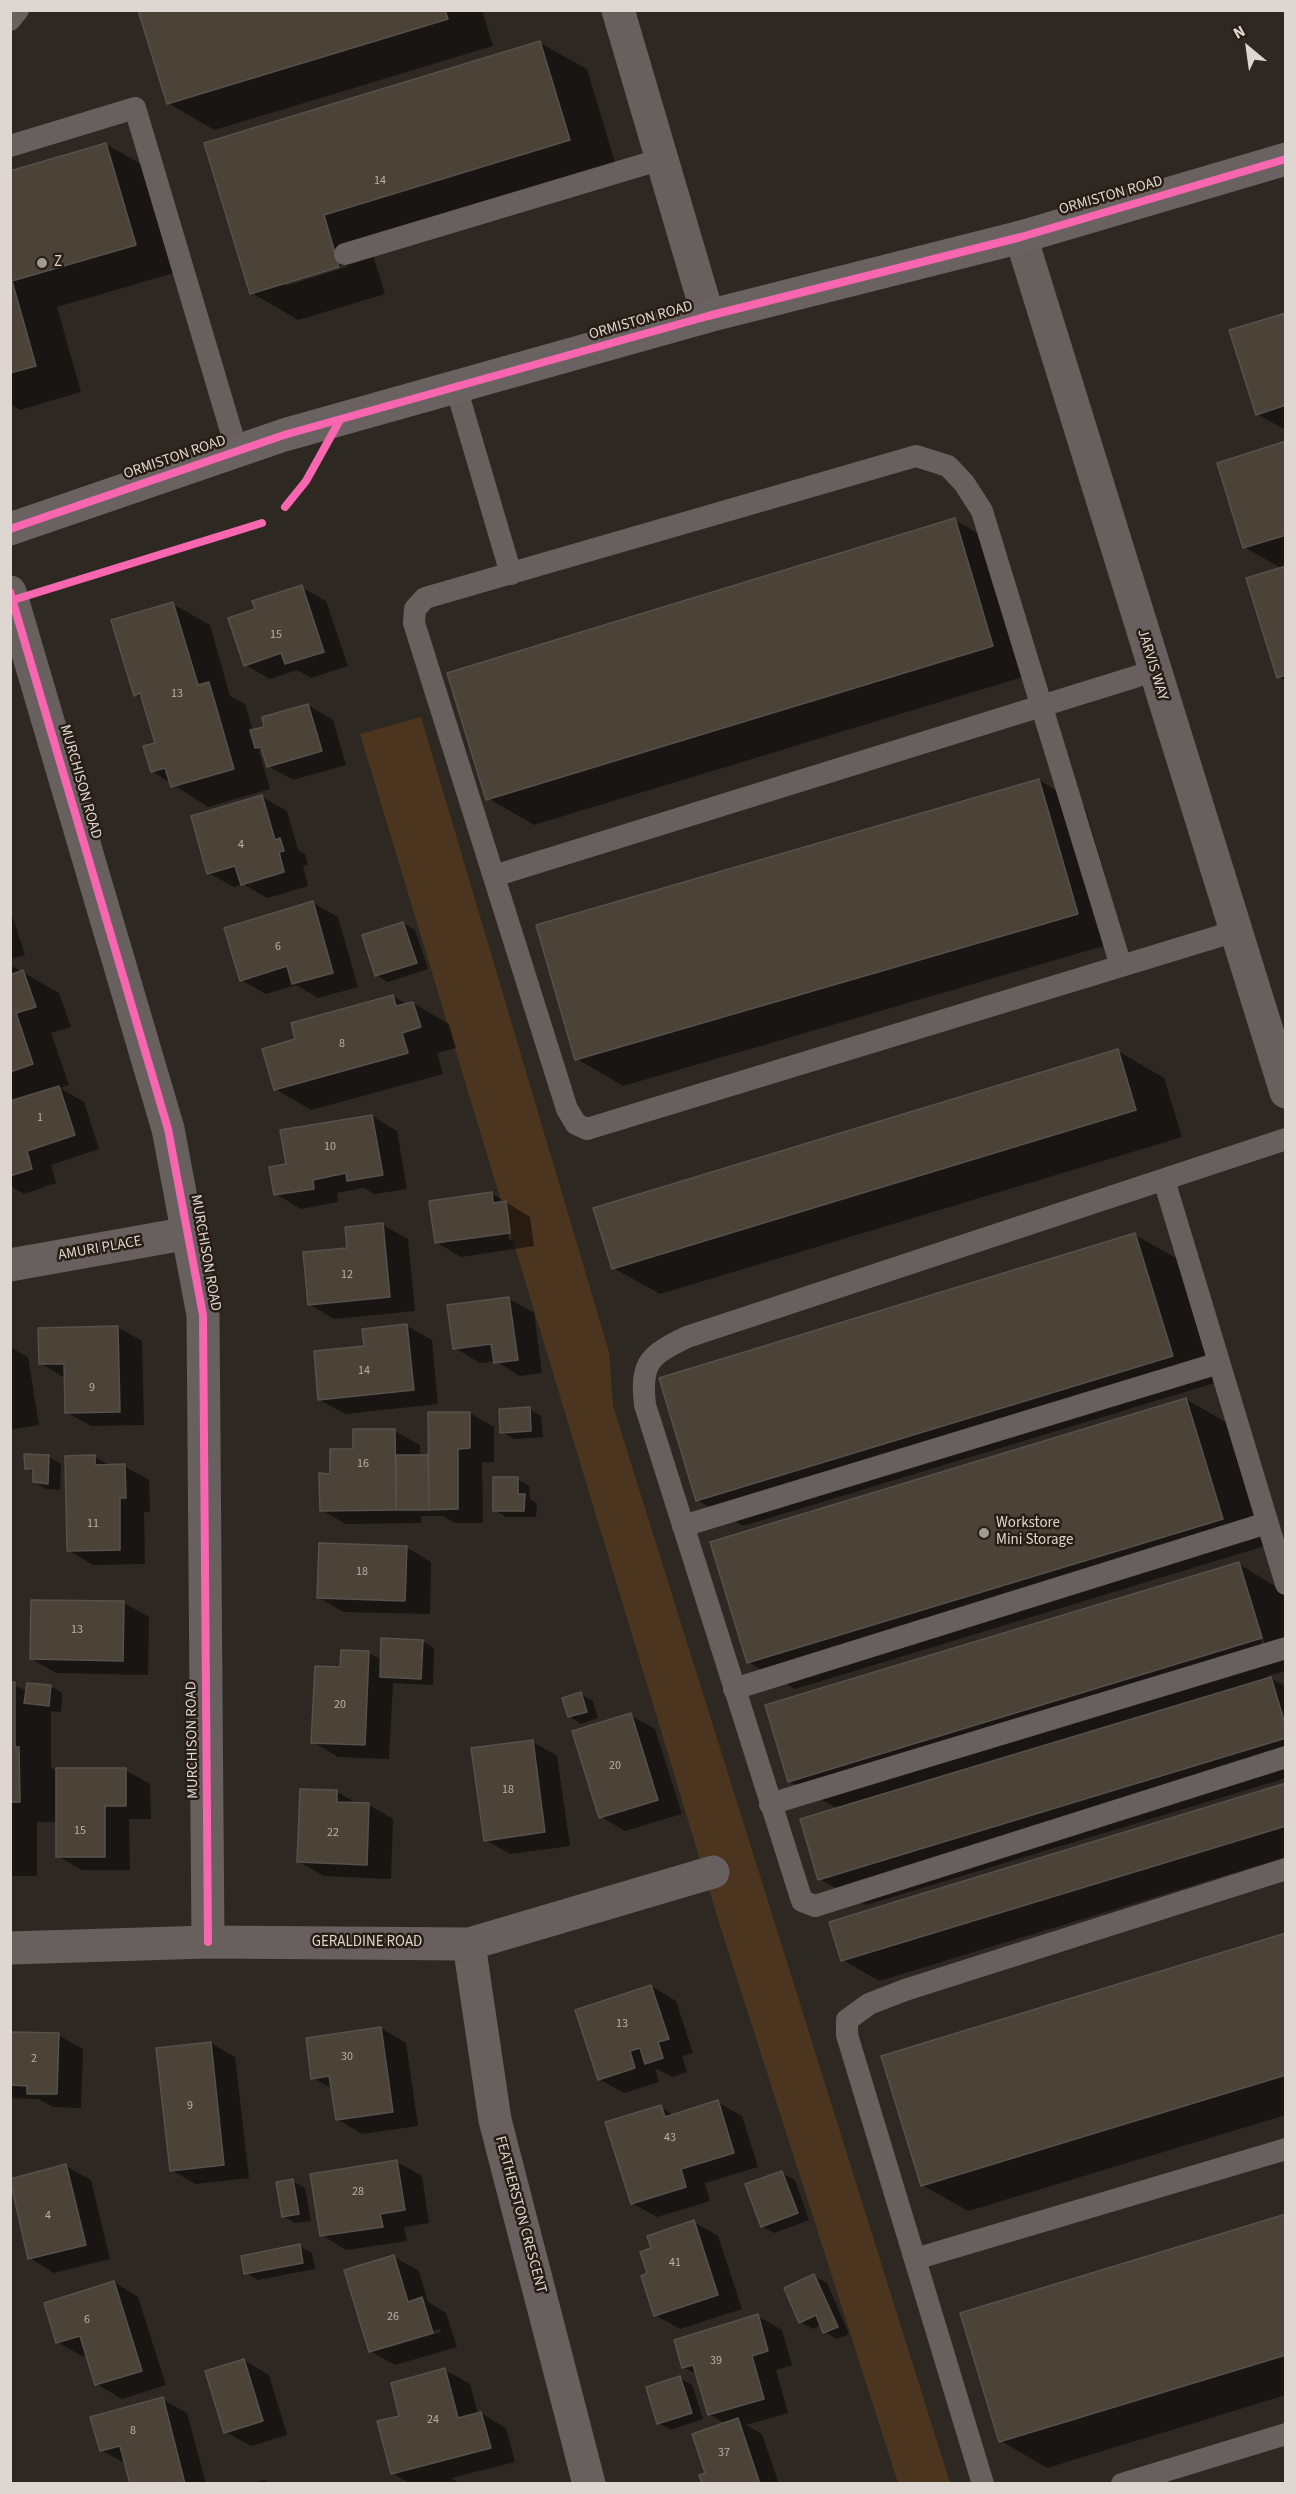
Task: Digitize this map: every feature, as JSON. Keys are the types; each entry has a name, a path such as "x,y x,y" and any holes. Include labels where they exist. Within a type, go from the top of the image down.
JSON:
{"main road":[{"name":"ORMISTON ROAD","path":"10,529 284,435 708,316 1021,237 1286,159"}],"street":[{"path":"618,10 708,316"},
{"name":"JARVIS WAY","path":"1021,237 1286,1092"},
{"name":"MURCHISON ROAD","path":"10,592 168,1129 203,1315 208,1942"},
{"name":"AMURI PLACE","path":"10,1265 189,1233"},
{"name":"GERALDINE ROAD","path":"10,1948 208,1942 469,1944 713,1872"},
{"name":"FEATHERSTON CRESCENT","path":"469,1944 495,2120 589,2484"}],"lane":[{"path":"10,20 18,10"},
{"path":"10,146 135,108 237,451"},
{"path":"345,254 662,159"},
{"path":"456,387 510,574"},
{"path":"1121,966 982,511 964,483 948,466 916,456 425,598 415,609 414,623 567,1109 576,1124 587,1129 1236,931"},
{"path":"494,876 1154,670"},
{"path":"1286,1139 687,1337 660,1351 646,1364 643,1383 645,1405 802,1901 815,1906 1286,1757"},
{"path":"1164,1180 1286,1584"},
{"path":"683,1526 1219,1363"},
{"path":"735,1689 1267,1523"},
{"path":"770,1804 1286,1648"},
{"path":"983,2484 847,2035 847,2020 869,2004 905,1990 1286,1869"},
{"path":"915,2259 1286,2149"},
{"path":"1122,2484 1286,2434"}],"shaded area":[{"path":"421,717 609,1352 613,1406 950,2483 898,2483 717,1916 360,734"}],"building":[{"path":"138,10 445,10 448,19 167,104"},
{"path":"540,41 570,140 324,215 339,267 250,294 204,143"},
{"name":"Z","path":"106,143 136,245 12,281 36,366 10,373 10,171"},
{"path":"1286,313 1286,405 1256,415 1229,330"},
{"path":"1286,441 1286,535 1243,548 1217,463"},
{"path":"955,518 993,646 486,800 447,673"},
{"path":"1286,566 1286,675 1277,678 1246,578"},
{"path":"302,585 324,652 285,664 281,653 244,666 228,618 255,609 252,601"},
{"path":"173,602 198,685 209,682 234,769 171,787 165,768 151,772 143,746 155,743 140,693 134,696 111,620"},
{"path":"308,704 322,751 267,767 261,747 255,748 250,730 264,727 262,717"},
{"path":"1039,779 1078,914 575,1060 536,925"},
{"path":"262,795 275,840 280,838 284,851 279,852 284,872 241,885 235,866 207,874 191,816"},
{"path":"313,901 333,973 292,984 287,966 240,981 224,928"},
{"path":"403,922 417,963 375,976 362,935"},
{"path":"23,970 36,1007 16,1013 33,1064 10,1072 10,975"},
{"path":"393,995 396,1006 413,1002 421,1027 402,1033 408,1053 274,1090 262,1049 295,1039 291,1023"},
{"path":"1118,1049 1136,1110 612,1269 593,1208"},
{"path":"59,1086 75,1135 27,1151 32,1169 10,1176 10,1101"},
{"path":"372,1115 383,1175 347,1181 346,1173 313,1180 314,1189 274,1195 269,1167 286,1164 280,1130"},
{"path":"492,1192 493,1203 506,1201 510,1233 435,1243 429,1201"},
{"path":"383,1223 390,1297 308,1305 303,1252 347,1248 345,1227"},
{"path":"1135,1233 1173,1356 696,1501 659,1378"},
{"path":"509,1297 518,1360 494,1363 491,1344 453,1349 447,1305"},
{"path":"407,1324 414,1390 318,1400 314,1351 364,1346 362,1329"},
{"path":"118,1326 120,1412 65,1413 64,1364 39,1364 38,1328"},
{"path":"1186,1398 1223,1519 747,1663 710,1542"},
{"path":"530,1407 531,1431 500,1433 499,1409"},
{"path":"428,1412 470,1412 470,1448 458,1449 458,1509 429,1510"},
{"path":"353,1429 395,1429 396,1510 320,1511 319,1473 330,1474 330,1449 353,1449"},
{"path":"24,1454 49,1455 48,1484 33,1482 33,1469 25,1469"},
{"path":"95,1455 95,1465 125,1464 126,1498 120,1498 120,1550 67,1551 65,1456"},
{"path":"396,1455 428,1455 429,1510 396,1510"},
{"path":"493,1477 518,1477 518,1494 525,1494 524,1511 493,1511"},
{"path":"319,1543 407,1546 405,1601 317,1598"},
{"path":"1239,1562 1262,1638 788,1782 765,1705"},
{"path":"31,1600 124,1601 123,1661 30,1659"},
{"path":"381,1638 423,1640 421,1679 380,1677"},
{"path":"341,1650 369,1651 365,1745 311,1743 315,1666 340,1667"},
{"path":"1271,1677 1286,1727 1286,1738 818,1880 800,1819"},
{"path":"10,1682 15,1682 15,1747 19,1747 20,1802 10,1802"},
{"path":"27,1683 51,1685 49,1706 24,1703"},
{"path":"581,1692 587,1712 568,1717 562,1698"},
{"path":"631,1713 658,1800 599,1818 572,1731"},
{"path":"533,1740 545,1832 484,1841 471,1748"},
{"path":"56,1768 126,1768 126,1806 105,1806 105,1857 56,1857"},
{"path":"1286,1783 1286,1826 841,1961 829,1922"},
{"path":"300,1789 337,1790 337,1802 369,1803 367,1865 297,1862"},
{"path":"1286,1933 1286,2075 921,2186 881,2056"},
{"path":"651,1985 669,2039 658,2042 663,2058 645,2064 640,2048 630,2051 635,2068 598,2080 575,2010"},
{"path":"381,2027 393,2112 336,2120 329,2076 311,2079 306,2038"},
{"path":"10,2032 59,2033 57,2094 27,2094 27,2086 10,2085"},
{"path":"211,2042 224,2165 170,2171 156,2048"},
{"path":"718,2100 734,2153 681,2169 686,2187 631,2204 605,2122 661,2105 665,2117"},
{"path":"397,2160 405,2210 380,2214 383,2227 320,2236 310,2174"},
{"path":"66,2164 86,2245 28,2259 10,2179"},
{"path":"782,2171 798,2213 761,2227 745,2184"},
{"path":"293,2179 299,2214 282,2217 276,2182"},
{"path":"1286,2214 1286,2355 999,2442 960,2313"},
{"path":"694,2220 718,2295 654,2316 641,2276 647,2273 640,2252 651,2248 647,2236"},
{"path":"300,2244 303,2263 244,2274 241,2256"},
{"path":"394,2255 408,2302 422,2297 433,2333 369,2352 344,2270"},
{"path":"814,2274 838,2327 823,2333 816,2315 799,2323 784,2288"},
{"path":"114,2281 142,2371 95,2385 80,2336 56,2343 44,2303"},
{"path":"758,2314 768,2351 752,2356 764,2399 708,2415 693,2365 682,2368 674,2340"},
{"path":"244,2359 263,2421 224,2433 205,2371"},
{"path":"445,2368 458,2418 481,2412 491,2448 391,2474 377,2421 399,2416 391,2383"},
{"path":"680,2376 692,2413 657,2424 646,2387"},
{"path":"163,2397 185,2484 130,2484 120,2446 100,2451 90,2417"},
{"path":"738,2418 760,2484 702,2484 699,2475 705,2473 692,2434"}],"cycle path":[{"path":"10,529 284,435 708,316 1021,237 1286,159"},
{"path":"285,507 306,481 340,420"},
{"path":"10,601 262,523"},
{"path":"10,592 168,1129 203,1315 208,1942"}],"place":[{"name":"Z","path":"42,263"},
{"name":"Workstore Mini Storage","path":"984,1533"}]}
